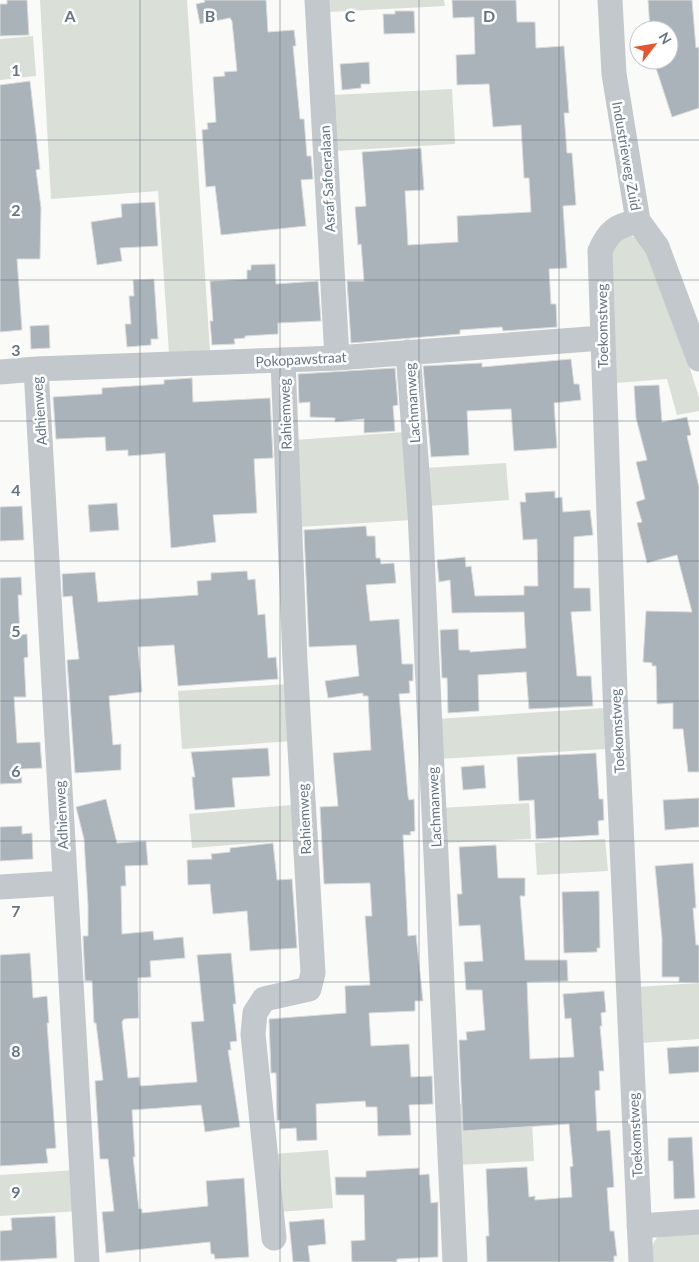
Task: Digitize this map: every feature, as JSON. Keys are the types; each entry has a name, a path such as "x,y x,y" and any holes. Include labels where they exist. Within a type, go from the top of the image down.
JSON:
{"street":[{"name":"Asraf Safoeralaan","path":"317,0 337,358"},
{"name":"Industrieweg Zuid","path":"610,0 614,74 638,221 657,246 699,359"},
{"name":"Toekomstweg","path":"638,221 619,225 605,240 600,251 615,702 641,1262"},
{"name":"Pokopawstraat","path":"0,372 36,369 337,358 602,338"},
{"name":"Lachmanweg","path":"408,352 420,512 455,1262"},
{"name":"Rahiemweg","path":"274,1238 252,1034 255,1013 264,999 309,989 313,972 295,660 283,361"},
{"name":"Adhienweg","path":"36,369 86,1262"},
{"path":"0,887 65,883"},
{"path":"639,1226 699,1222"}],"shaded area":[{"path":"40,0 187,0 210,351 169,353 158,191 51,199"},
{"path":"327,0 444,0 445,6 328,12"},
{"path":"33,36 36,76 0,80 0,39"},
{"path":"452,89 455,144 335,151 332,95"},
{"path":"631,236 640,240 662,281 699,397 699,411 677,415 667,379 616,383 608,258 621,238"},
{"path":"405,432 412,520 299,527 295,440"},
{"path":"506,463 509,500 428,506 425,468"},
{"path":"289,684 293,741 182,749 178,691"},
{"path":"604,708 606,749 439,759 437,719"},
{"path":"529,803 531,839 442,843 440,808"},
{"path":"291,805 294,840 192,848 189,814"},
{"path":"605,839 608,871 537,875 535,843"},
{"path":"699,983 699,1039 641,1043 637,987"},
{"path":"531,1100 534,1161 458,1165 454,1104"},
{"path":"328,1150 333,1208 277,1212 273,1154"},
{"path":"76,1170 79,1211 0,1216 0,1175"},
{"path":"699,1228 699,1262 652,1262 652,1250 658,1236 671,1231"}],"building":[{"path":"7,0 27,0 29,35 0,36 0,4 7,4"},
{"path":"204,0 266,0 268,32 294,30 296,46 293,46 300,119 304,119 307,156 311,156 313,179 301,180 306,226 221,235 215,186 206,187 202,130 208,129 207,123 216,122 213,77 225,76 224,72 237,71 232,21 230,18 200,24 196,4 205,2"},
{"path":"452,0 516,0 517,22 535,22 536,48 564,46 569,113 564,113 567,153 572,153 576,205 563,206 567,268 549,269 551,304 556,304 557,327 503,331 502,327 460,330 460,334 351,343 347,281 364,281 361,244 358,245 355,207 366,206 362,152 421,148 424,190 405,191 408,245 458,242 457,216 531,212 529,178 524,178 521,125 493,127 489,84 457,85 456,55 475,54 474,17 453,18"},
{"path":"648,0 692,0 696,48 699,47 699,108 672,117 657,70 679,70 679,20 649,20"},
{"path":"395,11 414,11 415,33 384,34 383,14 395,14"},
{"path":"369,62 370,84 361,84 361,88 342,90 340,64"},
{"path":"30,81 40,169 36,170 41,208 40,259 17,259 22,330 0,332 0,85"},
{"path":"155,202 158,246 120,248 122,261 97,265 91,222 122,217 121,204"},
{"path":"275,264 276,284 318,281 321,321 278,323 278,334 245,336 245,338 234,339 235,344 212,345 210,321 213,321 210,281 247,279 247,270 251,270 251,265"},
{"path":"154,279 158,339 151,339 151,345 127,347 125,324 131,324 129,296 134,296 133,280"},
{"path":"49,325 50,348 31,349 30,326"},
{"path":"571,359 574,384 579,384 581,400 554,403 557,448 514,451 511,409 467,411 469,455 431,457 423,366 482,363 482,367"},
{"path":"395,368 398,405 393,406 395,431 364,433 364,419 335,422 335,418 310,417 310,402 299,403 298,374"},
{"path":"192,378 193,402 270,398 273,458 254,459 257,513 213,515 216,542 171,548 165,453 128,456 128,450 106,451 105,437 56,439 53,397 102,394 102,388 164,384 164,380"},
{"path":"659,385 662,422 687,417 691,435 687,436 699,487 699,772 688,772 683,729 673,729 673,703 657,704 656,666 652,666 652,663 643,662 646,611 692,612 677,555 647,563 637,523 642,522 636,502 645,499 636,462 647,460 636,418 634,386"},
{"path":"555,491 555,498 562,497 563,512 590,510 593,535 574,537 574,588 590,588 591,611 571,612 577,676 591,676 593,706 529,709 526,672 478,675 479,711 448,713 447,678 442,678 440,630 458,629 459,650 470,650 470,652 526,648 524,612 452,613 450,580 439,582 437,560 465,557 466,567 471,566 475,596 524,595 524,586 538,586 537,539 523,540 520,502 526,502 525,493"},
{"path":"117,503 119,530 90,532 88,505"},
{"path":"22,506 24,540 0,541 0,507"},
{"path":"366,526 367,536 375,536 376,558 380,558 381,564 394,563 396,583 366,585 370,621 399,619 402,664 413,664 413,681 409,681 410,693 399,694 408,796 409,800 414,799 415,831 410,832 411,835 403,835 408,936 416,935 423,1001 415,1001 415,1011 369,1013 371,1046 409,1044 411,1077 432,1076 433,1104 409,1105 411,1135 378,1136 377,1107 366,1107 365,1101 316,1104 317,1140 297,1141 296,1128 280,1129 280,1120 277,1121 276,1073 271,1073 269,1019 346,1013 345,986 370,985 365,916 372,916 370,883 324,884 320,807 338,806 333,753 371,750 368,696 363,696 363,693 328,698 325,681 359,676 356,645 309,647 304,530"},
{"path":"247,571 248,580 255,579 258,615 265,614 268,658 276,657 278,679 178,686 174,645 138,647 142,692 109,696 113,745 121,744 121,770 75,773 67,660 79,659 72,596 63,597 62,574 95,572 98,602 198,595 197,581 211,580 211,573"},
{"path":"21,577 22,595 18,595 20,635 27,634 28,657 24,658 26,697 14,697 17,743 40,742 42,768 21,769 22,783 0,784 0,578"},
{"path":"268,748 270,776 232,778 235,807 195,810 192,777 195,777 191,752"},
{"path":"596,753 599,799 603,799 604,820 598,821 599,835 536,839 534,800 519,801 517,757"},
{"path":"484,765 486,788 463,790 461,767"},
{"path":"699,798 699,827 665,830 663,800"},
{"path":"106,799 117,843 146,841 148,865 125,866 126,886 121,886 122,934 153,931 154,940 183,937 185,958 150,961 151,977 138,978 139,1018 124,1019 122,1022 128,1078 139,1077 140,1086 197,1082 191,1022 204,1021 197,955 231,953 236,1004 233,1004 237,1041 230,1042 231,1050 228,1050 240,1127 205,1132 201,1105 132,1110 135,1157 133,1157 139,1209 142,1209 142,1213 208,1206 206,1181 244,1178 249,1257 215,1259 214,1254 211,1254 210,1242 106,1253 102,1212 114,1211 108,1159 100,1159 95,1081 103,1080 96,1023 94,1023 92,981 85,981 83,936 88,936 88,905 84,839 76,807"},
{"path":"22,826 22,834 32,833 33,859 0,861 0,827"},
{"path":"273,843 277,880 292,879 297,948 250,951 247,911 213,914 210,884 188,885 187,860 212,859 211,854 230,852 230,848"},
{"path":"496,845 498,878 525,878 525,896 520,896 525,960 567,960 568,981 527,982 530,1059 574,1057 571,1018 565,1019 563,994 604,991 606,1012 601,1013 602,1026 600,1026 604,1071 599,1071 600,1090 595,1091 597,1131 610,1130 614,1187 607,1188 610,1231 614,1231 617,1256 614,1256 614,1262 487,1262 486,1236 489,1236 486,1169 527,1167 529,1197 535,1196 535,1200 572,1197 570,1167 573,1166 569,1124 463,1131 459,1040 467,1040 466,1032 485,1030 482,990 466,990 464,962 483,961 480,925 459,926 457,894 462,894 459,847"},
{"path":"693,863 696,908 693,908 696,945 699,945 699,982 679,982 679,977 662,977 662,938 655,866"},
{"path":"599,891 600,948 597,948 597,952 564,953 562,892"},
{"path":"30,953 33,998 47,996 49,1023 47,1023 56,1148 46,1149 48,1163 0,1166 0,955"},
{"path":"699,1046 699,1072 669,1074 667,1048"},
{"path":"692,1137 695,1198 674,1199 673,1161 668,1161 668,1138"},
{"path":"419,1168 419,1175 429,1174 431,1203 438,1202 438,1257 397,1259 397,1262 352,1262 351,1241 365,1240 364,1195 336,1195 335,1177 366,1177 366,1171"},
{"path":"55,1216 57,1258 0,1261 0,1231 12,1230 11,1218"},
{"path":"324,1219 326,1244 308,1246 310,1262 293,1262 289,1222"}]}
